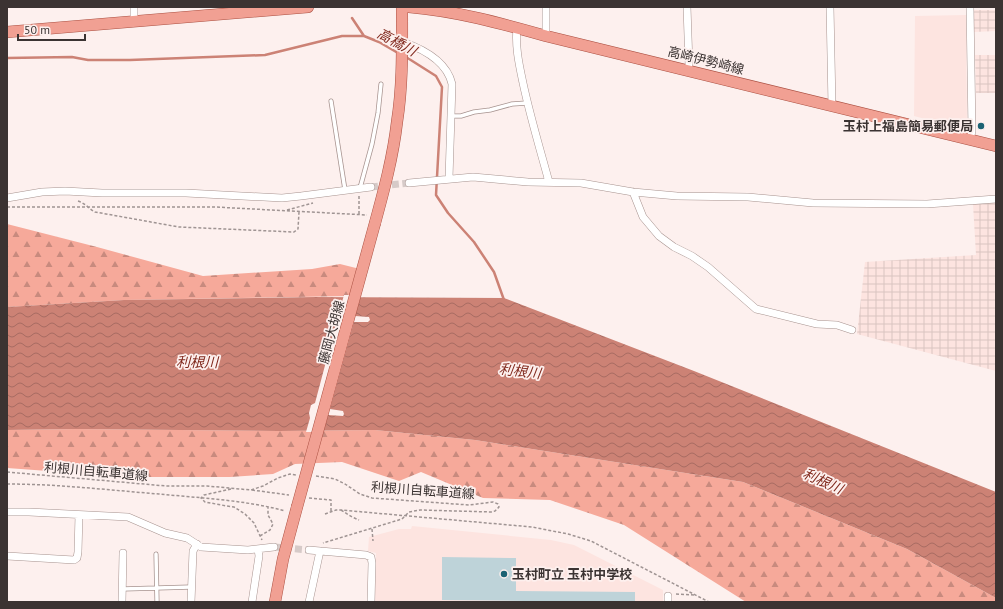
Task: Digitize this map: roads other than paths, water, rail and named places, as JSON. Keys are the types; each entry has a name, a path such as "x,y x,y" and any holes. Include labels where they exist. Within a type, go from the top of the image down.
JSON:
{"main road":[{"path":"7,32 134,22 278,8 308,7"},
{"path":"402,7 403,44"},
{"name":"高崎伊勢崎線","path":"409,7 461,14 996,146"},
{"name":"藤岡大胡線","path":"275,602 292,509 395,140 401,94 403,44"}],"street":[{"path":"134,7 134,22"},
{"path":"546,7 546,36"},
{"path":"687,7 689,65 687,70"},
{"path":"830,7 832,106"},
{"path":"970,7 972,131 970,140"},
{"path":"517,28 516,44 528,103 549,182"},
{"path":"403,44 424,52 437,60 447,70 452,84 452,116 446,179"},
{"path":"409,183 473,177 528,182 580,183 633,192 677,196 748,197 813,203 927,204 996,199"},
{"path":"7,198 65,190 102,193 186,193 282,198 345,190 360,191 371,187"},
{"path":"633,192 642,217 659,236 674,247 692,256 708,267 756,309 817,324 837,325 852,330"},
{"path":"7,512 128,518 165,533 187,538 207,548 233,550 274,547"},
{"path":"7,556 74,560 78,552 79,515"},
{"path":"191,602 193,551 197,544"},
{"path":"309,550 321,547 371,556 371,602"},
{"path":"309,602 321,547"},
{"path":"252,602 258,549"},
{"path":"122,602 123,553"}],"lane":[{"path":"360,191 372,144 378,113 381,84"},
{"path":"331,101 345,190"},
{"path":"452,116 461,116 512,104 528,103"},
{"path":"156,554 156,602"},
{"path":"122,589 192,587"}],"water":[{"name":"利根川","path":"315,297 504,298 694,371 996,492 996,598 907,549 743,482 475,440 375,430 7,430 7,307 124,300"}],"waterway":[{"path":"352,18 364,36"},
{"name":"高橋川","path":"7,58 72,57 88,60 130,60 265,55 342,36 364,36 379,42 398,53"},
{"name":"高橋川","path":"406,57 436,76 442,87 436,195 448,213 474,242 494,272 504,300"}],"tunnel":[{"path":"371,187 409,183"},
{"path":"274,547 309,550"}],"place":[{"name":"玉村上福島簡易郵便局","path":"981,126"},
{"name":"玉村町立 玉村中学校","path":"504,574"}]}
